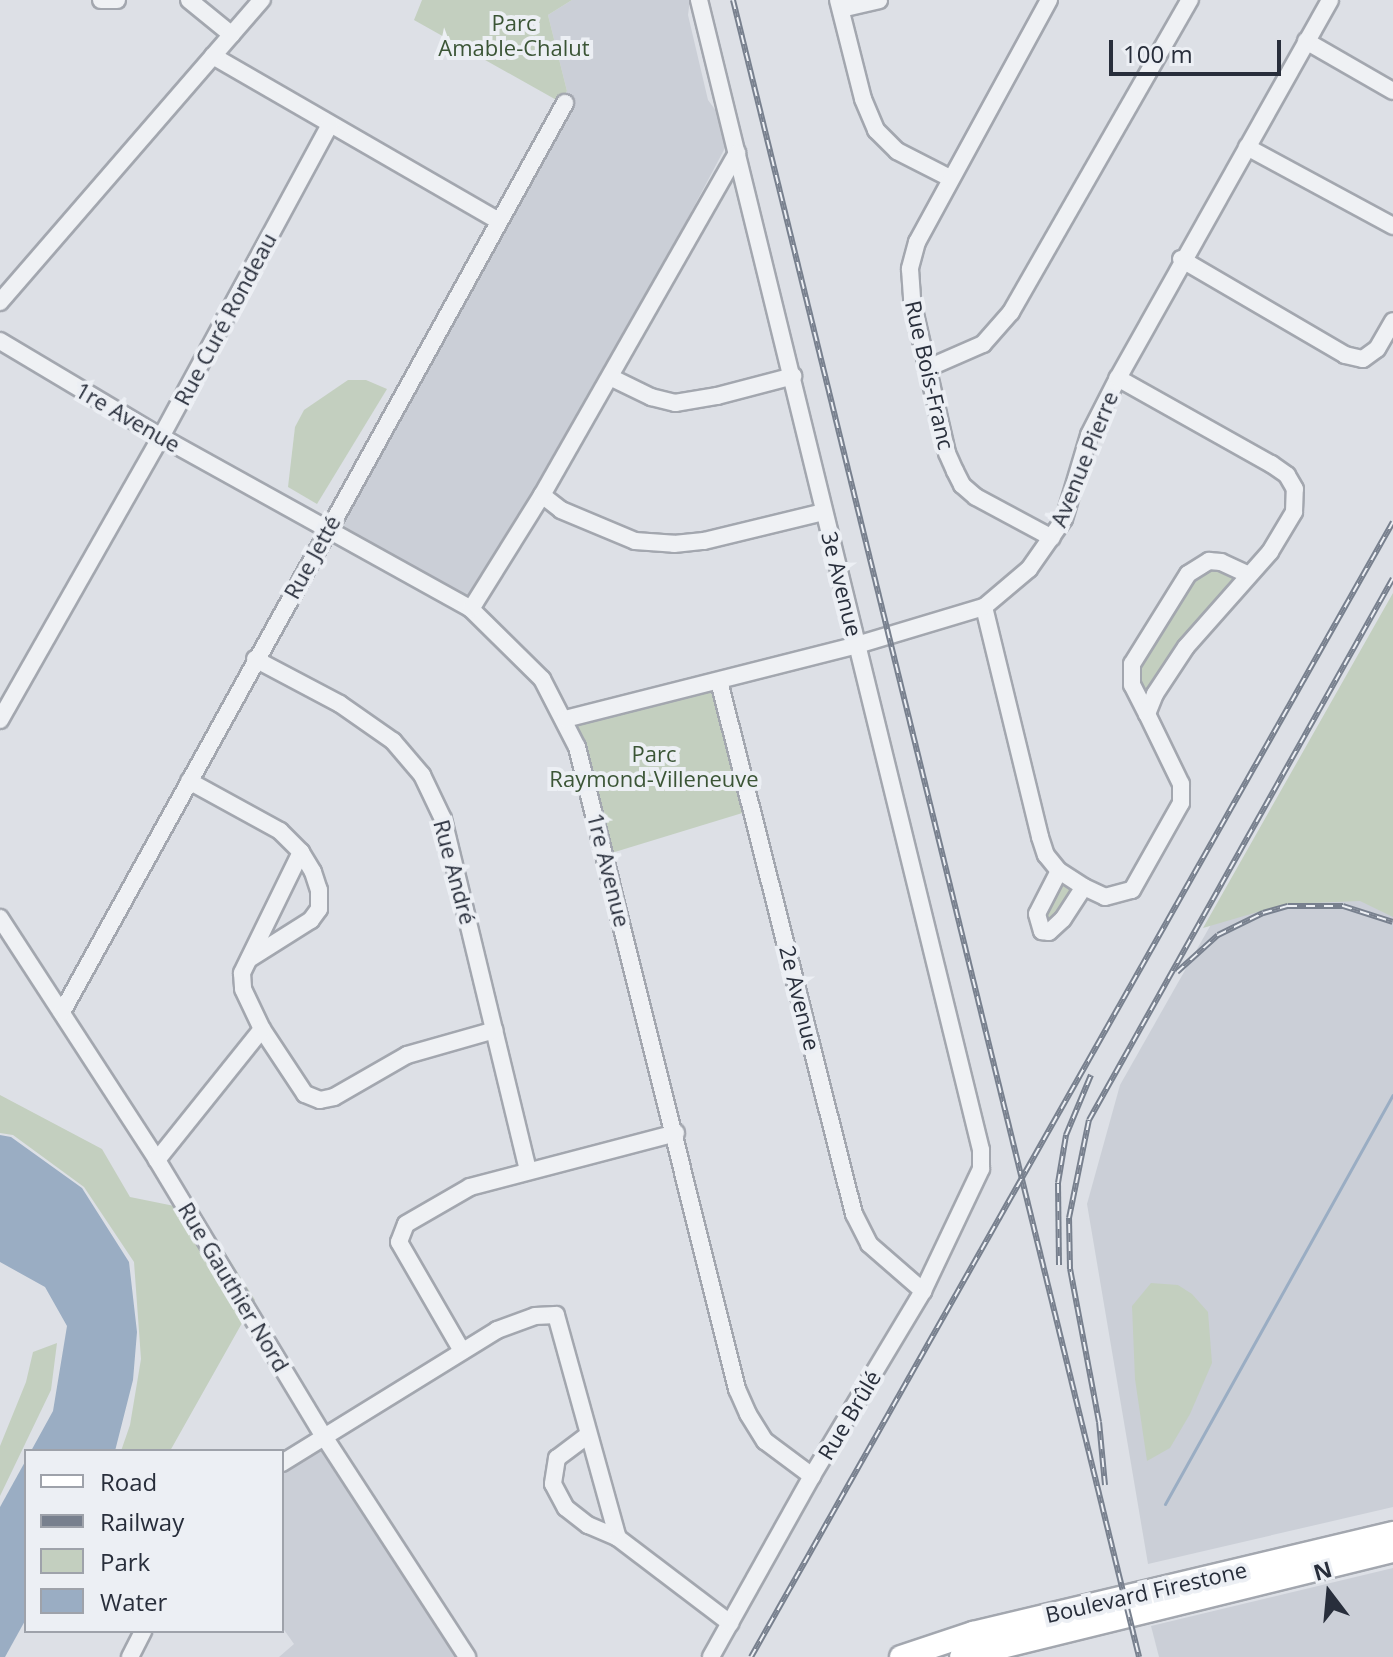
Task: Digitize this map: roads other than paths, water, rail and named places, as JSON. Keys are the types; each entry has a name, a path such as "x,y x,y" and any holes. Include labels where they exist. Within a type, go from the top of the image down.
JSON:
{"main road":[{"name":"Boulevard Firestone","path":"901,1657 973,1633 1393,1533"},
{"name":"Boulevard Firestone","path":"961,1657 1393,1551"}],"street":[{"path":"101,0 117,0"},
{"path":"189,0 232,35"},
{"path":"0,302 262,0"},
{"name":"3e Avenue","path":"699,0 978,1134 981,1169"},
{"path":"879,0 840,5 863,99 876,130 897,151 950,178"},
{"name":"Rue Bois-Franc","path":"1049,0 950,178 917,242 910,269 912,301 947,453 962,485 976,497 1052,538"},
{"path":"928,368 983,344 1011,312 1190,0"},
{"name":"Avenue Pierre","path":"565,719 857,645 984,607 1029,569 1052,538 1072,498 1089,435 1118,378 1181,259 1330,0"},
{"path":"1306,41 1393,91"},
{"path":"213,56 499,221"},
{"name":"Rue Jetté","path":"62,1012 565,103"},
{"name":"Rue Curé Rondeau","path":"0,720 161,437 330,125"},
{"path":"1247,147 1393,226"},
{"path":"471,609 542,495 737,153"},
{"path":"1181,259 1345,355 1363,359 1377,349 1393,321"},
{"name":"1re Avenue","path":"0,341 161,437 471,609 542,679 577,747 676,1133 737,1389 752,1422 765,1441 812,1476"},
{"path":"610,377 651,397 675,403 793,376"},
{"path":"1118,378 1271,464 1287,475 1295,489 1294,512 1270,552 1186,647 1155,694 1147,714"},
{"path":"542,495 561,510 624,537 674,544 704,541 824,512"},
{"path":"984,607 1046,855 1059,871 1105,897 1132,890 1181,803 1181,784 1132,685 1132,664 1188,574 1209,561 1221,562 1249,575"},
{"name":"Rue André","path":"255,659 340,704 393,741 422,775 443,819 528,1170"},
{"name":"2e Avenue","path":"719,681 854,1214 869,1244 923,1291"},
{"path":"189,781 280,831 301,852 319,890 319,909 296,932 247,960"},
{"path":"301,852 242,973 243,989 262,1029 305,1094 320,1100 334,1097 407,1055 495,1030"},
{"path":"1059,871 1037,914 1042,931 1056,928 1084,887"},
{"name":"Rue Gauthier Nord","path":"0,918 157,1160 325,1438 467,1657"},
{"path":"157,1160 262,1029"},
{"path":"462,1351 399,1242 406,1224 470,1187 676,1133"},
{"name":"Rue Brûlé","path":"711,1657 812,1476 923,1291 981,1169"},
{"path":"284,1462 497,1330 535,1316 556,1315 618,1538"},
{"path":"588,1435 557,1458 553,1484 566,1508 588,1525 618,1538 730,1623"},
{"path":"130,1657 142,1633"}],"water":[{"path":"0,1135 11,1137 82,1188 129,1262 137,1332 133,1380 116,1449 32,1449 53,1411 67,1326 45,1287 0,1262"},
{"path":"24,1464 24,1623 5,1657 0,1657 0,1507"}],"waterway":[{"path":"1165,1504 1393,1095"}],"railway":[{"path":"733,0 1139,1657"},
{"path":"751,1657 1393,522"},
{"path":"1105,1485 1099,1422 1070,1269 1069,1218 1089,1120 1393,578"},
{"path":"1177,972 1218,935 1263,913 1288,906 1343,906 1393,922"},
{"path":"1059,1265 1058,1183 1066,1135 1091,1075"}],"park label":[{"name":"Parc Amable-Chalut","path":"514,34"},
{"name":"Parc Raymond-Villeneuve","path":"654,766"}]}
